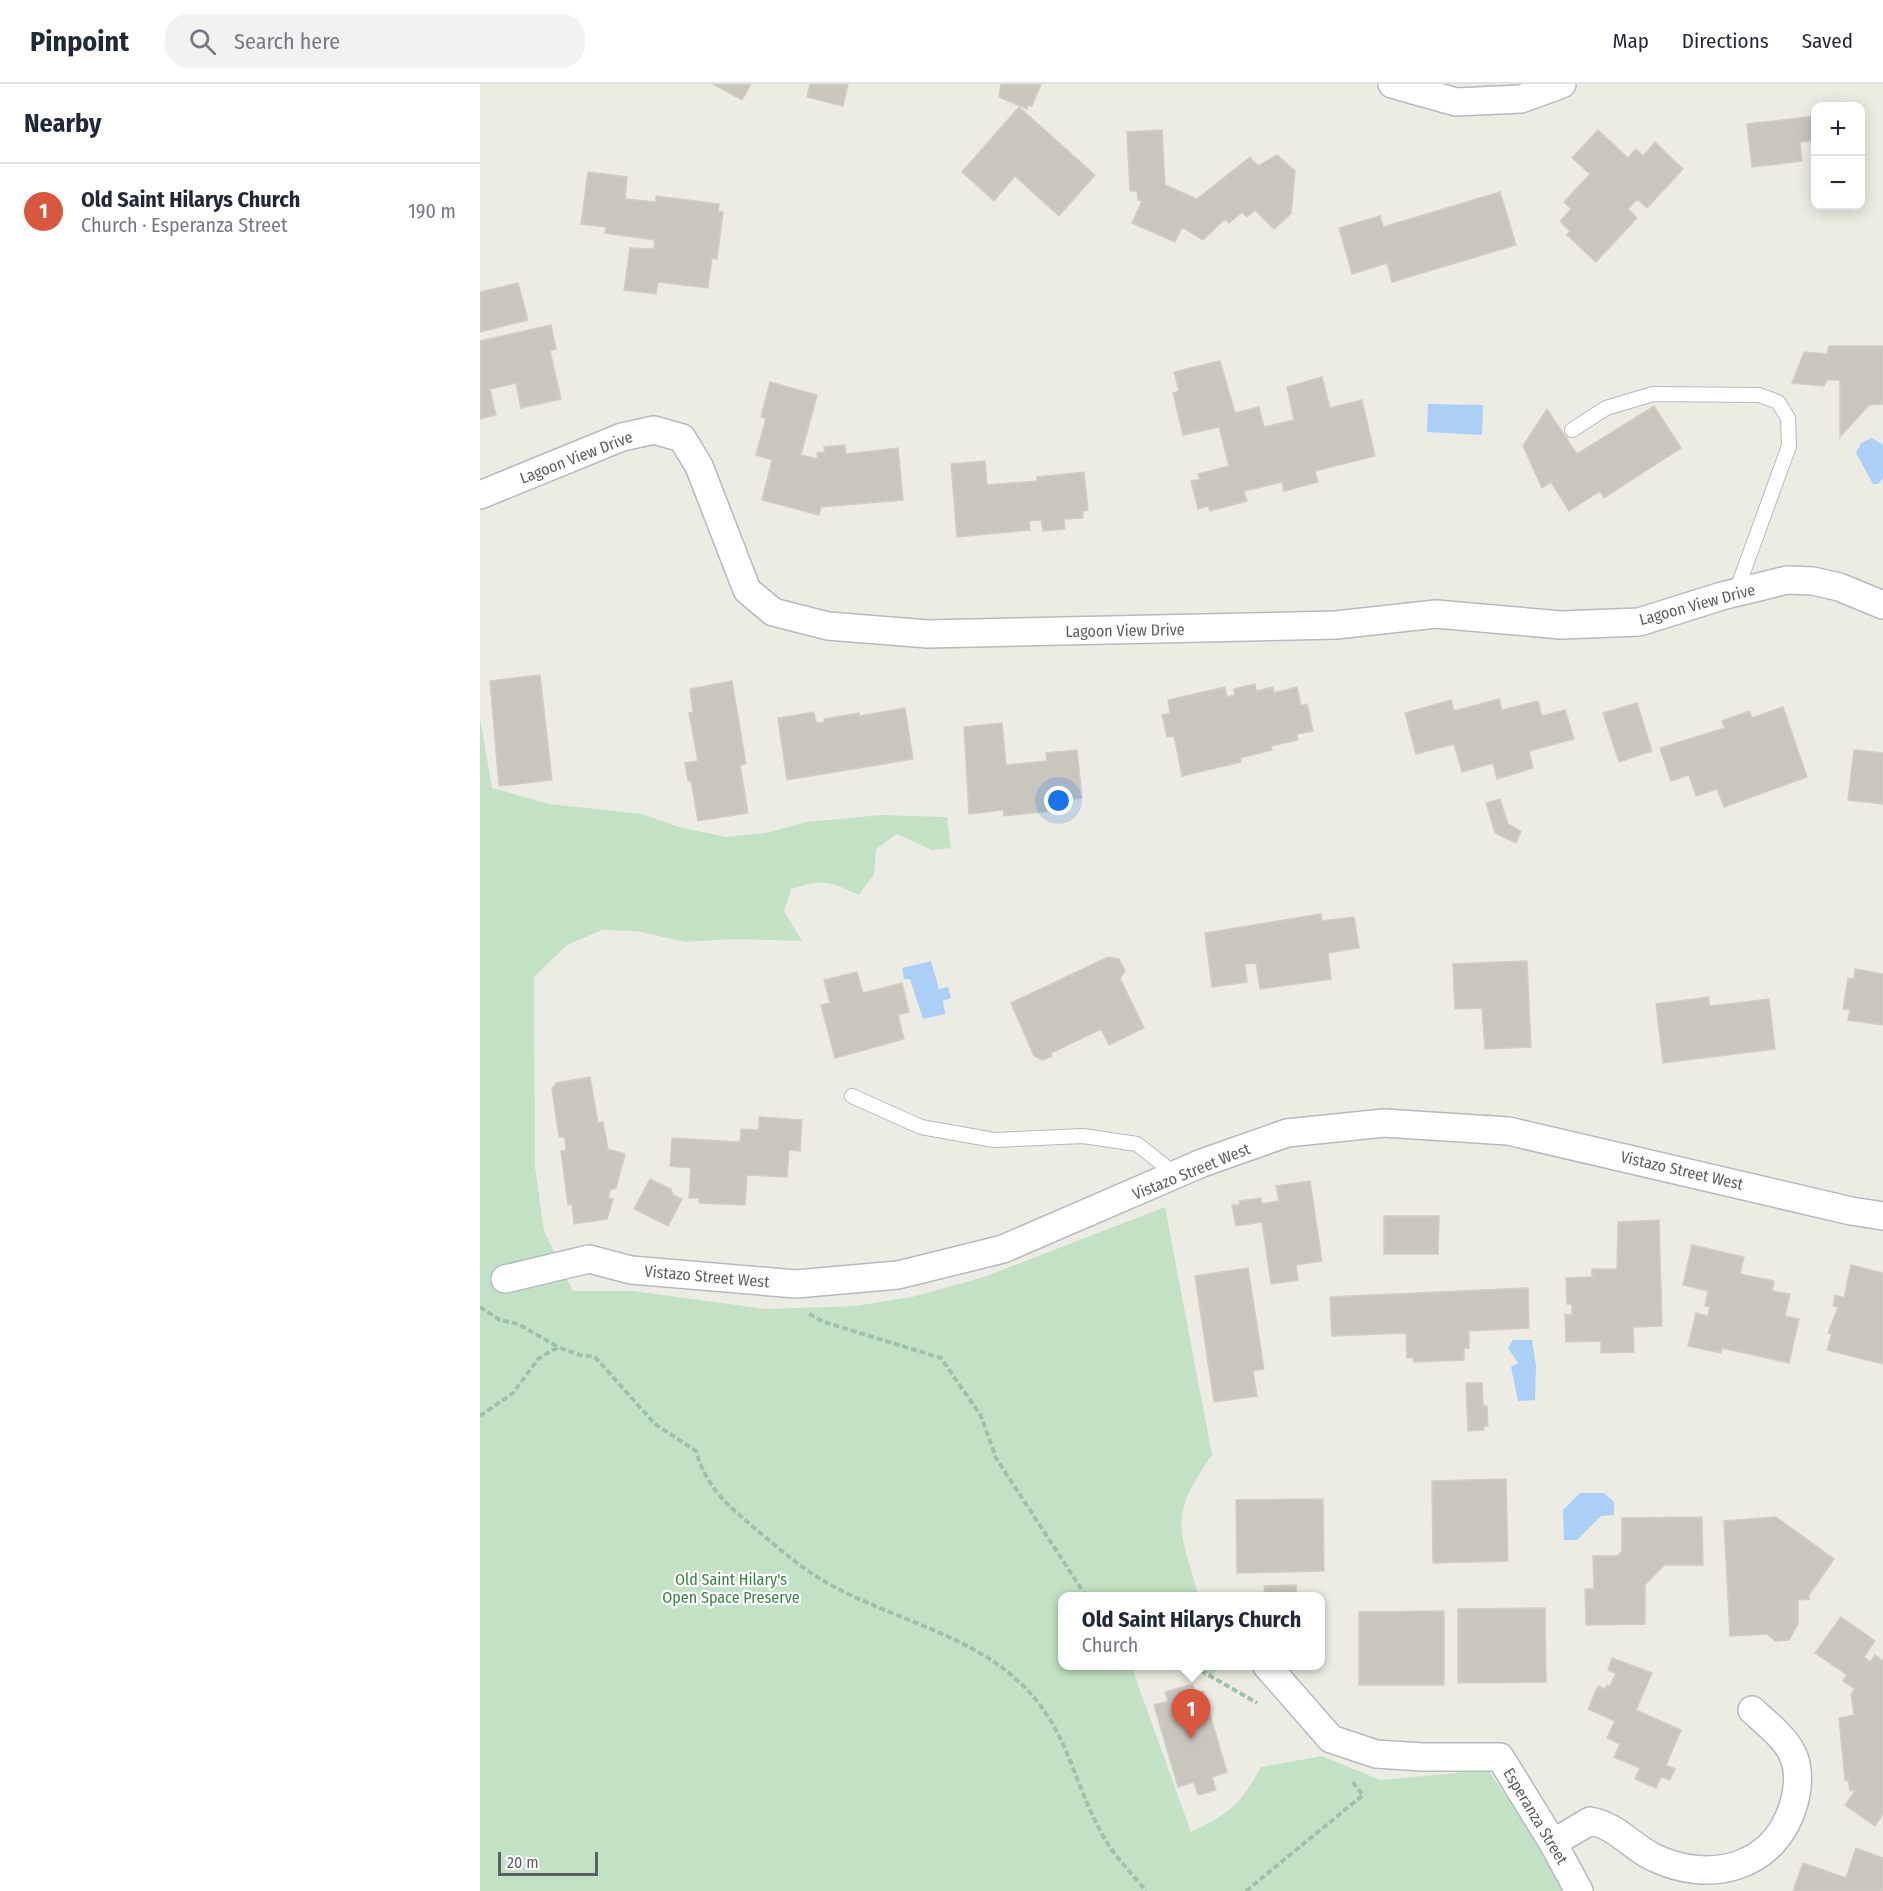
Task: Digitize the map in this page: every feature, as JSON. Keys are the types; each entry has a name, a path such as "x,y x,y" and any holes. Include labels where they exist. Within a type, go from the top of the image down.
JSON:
{"street":[{"path":"1392,84 1456,102 1521,99 1562,84"},
{"name":"Lagoon View Drive","path":"480,495 622,437 654,430 682,438 699,466 747,590 773,612 828,626 921,634 1336,625 1436,614 1561,625 1639,622 1736,592 1787,580 1813,581 1839,587 1883,605"},
{"name":"Vistazo Street West","path":"505,1279 589,1259 631,1270 796,1284 898,1275 1002,1249 1176,1175 1287,1133 1384,1123 1508,1131 1851,1211 1883,1216"},
{"name":"Esperanza Street","path":"1271,1670 1331,1738 1376,1754 1423,1757 1500,1757 1553,1843 1579,1891"},
{"path":"1553,1843 1590,1821 1601,1823 1652,1856 1689,1870 1719,1870 1751,1860 1772,1843 1784,1827 1796,1793 1797,1777 1795,1758 1786,1741 1752,1710"}],"lane":[{"path":"1572,430 1620,402 1653,394 1759,394 1779,402 1788,418 1789,446 1736,592"},
{"path":"852,1096 921,1127 994,1140 1083,1136 1137,1144 1176,1175"}],"path":[{"path":"480,1307 558,1347 580,1355 595,1357 655,1424 696,1451 702,1474 724,1502 782,1552 824,1581 928,1630 963,1642 1016,1679 1044,1707 1060,1734 1102,1834 1130,1875 1146,1891"},
{"path":"804,1312 824,1322 941,1358 981,1416 996,1458 1083,1592"},
{"path":"480,1416 513,1393 538,1359 558,1347"},
{"path":"1201,1670 1266,1708"},
{"path":"1246,1891 1363,1795 1350,1778"}],"green space":[{"name":"Old Saint Hilary's Open Space Preserve","path":"480,718 492,788 549,804 642,814 679,827 726,837 770,832 806,822 881,815 947,817 951,848 932,850 897,834 876,849 874,874 859,895 825,883 791,889 784,911 802,941 733,939 685,942 637,931 602,930 567,945 534,977 535,1167 544,1231 573,1291 633,1291 765,1309 856,1306 912,1297 981,1278 1165,1207 1212,1455 1198,1476 1183,1509 1183,1538 1198,1592 1058,1592 1058,1670 1133,1670 1191,1832 1233,1807 1261,1767 1322,1756 1380,1780 1488,1770 1541,1844 1567,1891 480,1891"},
{"path":"1199,1670 1218,1670 1212,1675"}],"water":[{"path":"1428,404 1483,405 1482,435 1427,432"},
{"path":"1872,438 1883,445 1883,478 1878,484 1873,484 1856,453 1861,443"},
{"path":"931,961 939,989 948,987 951,998 943,1001 945,1014 923,1019 910,979 904,979 902,968"},
{"path":"1513,1340 1532,1340 1536,1366 1535,1400 1518,1401 1511,1367 1518,1363 1508,1348"},
{"path":"1580,1493 1604,1493 1614,1502 1614,1515 1601,1516 1577,1540 1564,1540 1563,1510"}],"building":[{"path":"713,84 751,84 742,100"},
{"path":"810,84 848,84 843,106 807,97"},
{"path":"1001,84 1041,84 1032,106 1028,105 1027,109 999,97"},
{"path":"1019,107 1095,175 1059,216 1015,176 994,201 962,172"},
{"path":"1811,117 1811,141 1800,142 1802,161 1752,167 1747,124"},
{"path":"1162,130 1165,185 1197,199 1250,157 1258,166 1277,155 1295,171 1291,214 1274,229 1255,210 1247,217 1242,212 1229,223 1225,219 1203,240 1182,227 1175,242 1132,223 1142,201 1138,200 1137,191 1130,191 1127,132"},
{"path":"1598,130 1628,158 1636,149 1643,156 1655,142 1683,169 1647,208 1637,199 1628,209 1637,218 1596,262 1567,235 1570,231 1560,221 1571,209 1564,202 1590,174 1572,158"},
{"path":"588,172 627,177 625,199 656,202 656,196 719,204 718,211 723,212 717,259 712,258 708,288 658,282 656,294 624,290 630,248 654,249 655,240 605,233 606,227 581,224"},
{"path":"1500,192 1516,245 1392,282 1387,263 1352,274 1339,228 1380,216 1383,227"},
{"path":"518,283 528,320 480,332 480,292"},
{"path":"551,325 556,349 550,351 561,399 521,408 516,383 490,389 496,415 480,419 480,341"},
{"path":"1829,346 1883,346 1883,404 1869,405 1840,437 1840,380 1827,380 1824,386 1792,383 1804,352 1827,354"},
{"path":"1220,361 1235,413 1259,407 1264,427 1294,420 1287,387 1322,377 1330,408 1362,400 1375,456 1315,471 1318,482 1284,491 1282,482 1244,491 1247,501 1210,511 1208,506 1198,509 1191,481 1200,479 1198,474 1229,466 1219,427 1183,435 1173,393 1179,391 1174,372"},
{"path":"770,382 817,395 801,455 818,459 817,453 825,452 824,447 845,445 846,454 898,448 903,500 821,507 819,515 762,500 772,460 756,455 766,418 761,417"},
{"path":"1654,406 1681,448 1604,498 1600,491 1569,511 1551,482 1542,488 1523,446 1547,409 1577,454"},
{"path":"985,461 987,485 1037,481 1037,477 1084,472 1088,510 1083,511 1083,518 1064,519 1065,529 1043,531 1041,520 1029,521 1030,530 957,537 951,464"},
{"path":"540,675 552,780 499,786 490,681"},
{"path":"732,681 746,764 740,765 748,813 698,821 691,781 688,781 685,763 698,761 689,713 693,712 690,689"},
{"path":"1255,684 1256,691 1273,687 1274,693 1297,687 1301,706 1307,704 1313,731 1297,734 1298,740 1271,746 1272,750 1240,758 1241,762 1182,776 1174,736 1167,737 1162,715 1170,713 1168,700 1225,687 1227,697 1235,695 1234,689"},
{"path":"1499,699 1502,710 1538,701 1542,716 1565,710 1574,739 1529,751 1533,768 1497,779 1493,763 1462,772 1454,744 1416,754 1405,713 1451,700 1454,711"},
{"path":"1637,703 1652,751 1619,762 1603,713"},
{"path":"1783,707 1807,777 1724,807 1717,789 1696,796 1689,775 1671,781 1660,748 1725,728 1722,721 1749,711 1752,718"},
{"path":"905,708 913,759 787,780 778,718 814,712 816,723 825,722 824,719 859,713 859,716"},
{"path":"1002,723 1006,765 1047,761 1046,753 1077,750 1082,798 1050,802 1050,811 1004,816 1003,810 969,814 964,727"},
{"path":"1854,750 1883,753 1883,804 1848,800"},
{"path":"1500,799 1508,824 1521,831 1516,843 1495,833 1486,803"},
{"path":"1321,914 1322,921 1354,917 1359,948 1328,953 1331,979 1260,989 1256,963 1245,964 1247,982 1212,987 1205,933"},
{"path":"1108,957 1119,959 1125,971 1120,978 1144,1028 1109,1045 1101,1029 1051,1053 1052,1056 1043,1060 1034,1056 1011,1003"},
{"path":"1527,961 1531,1047 1485,1049 1482,1008 1455,1009 1453,964"},
{"path":"1855,969 1883,974 1883,1025 1848,1020 1850,1010 1843,1009 1848,978 1854,979"},
{"path":"857,972 863,993 902,983 909,1012 898,1015 904,1039 835,1058 821,1005 830,1003 824,980"},
{"path":"1708,997 1710,1006 1769,999 1775,1049 1663,1063 1656,1004"},
{"path":"590,1077 598,1123 603,1122 608,1149 625,1154 616,1188 610,1190 608,1198 613,1199 607,1219 574,1224 572,1204 568,1205 561,1151 566,1150 565,1137 559,1137 552,1089 556,1083"},
{"path":"759,1117 802,1120 800,1151 789,1150 787,1177 747,1175 745,1205 699,1203 699,1198 689,1198 691,1168 670,1166 672,1138 740,1142 741,1129 759,1130"},
{"path":"650,1179 671,1189 673,1195 682,1199 668,1226 634,1209"},
{"path":"1310,1181 1322,1261 1296,1265 1298,1280 1271,1284 1262,1222 1236,1226 1232,1205 1240,1205 1239,1201 1261,1198 1262,1204 1279,1201 1276,1186"},
{"path":"1384,1216 1439,1216 1438,1254 1384,1254"},
{"path":"1659,1220 1662,1326 1633,1327 1634,1352 1601,1353 1601,1341 1566,1342 1565,1314 1572,1315 1572,1304 1567,1304 1566,1278 1592,1277 1592,1269 1617,1269 1618,1222"},
{"path":"1692,1245 1744,1257 1740,1274 1774,1281 1772,1291 1790,1294 1785,1316 1799,1319 1789,1363 1722,1348 1721,1353 1688,1346 1696,1313 1708,1316 1710,1307 1705,1306 1708,1291 1683,1285"},
{"path":"1851,1265 1883,1273 1883,1364 1827,1350 1832,1334 1828,1333 1838,1307 1833,1306 1835,1295 1844,1298"},
{"path":"1248,1268 1264,1369 1253,1371 1257,1396 1214,1402 1195,1276"},
{"path":"1528,1288 1529,1328 1469,1331 1469,1348 1464,1348 1464,1360 1414,1362 1413,1357 1407,1358 1406,1333 1332,1336 1330,1297"},
{"path":"1466,1383 1482,1383 1483,1406 1487,1406 1488,1426 1484,1426 1484,1430 1468,1431"},
{"path":"1506,1479 1508,1561 1433,1563 1432,1481"},
{"path":"1323,1499 1324,1571 1237,1573 1236,1500"},
{"path":"1702,1517 1703,1565 1664,1565 1645,1585 1645,1624 1586,1625 1585,1589 1594,1589 1593,1556 1618,1556 1622,1551 1622,1518"},
{"path":"1776,1517 1834,1559 1809,1595 1809,1599 1798,1600 1798,1624 1789,1640 1775,1641 1767,1634 1730,1636 1724,1521"},
{"path":"1296,1585 1297,1592 1265,1592 1264,1586"},
{"path":"1545,1608 1546,1682 1458,1683 1458,1609"},
{"path":"1444,1611 1444,1685 1359,1685 1359,1612"},
{"path":"1841,1617 1875,1641 1864,1657 1870,1662 1875,1655 1883,1661 1883,1814 1875,1826 1845,1805 1856,1790 1850,1791 1848,1779 1845,1780 1839,1718 1854,1715 1851,1694 1855,1689 1843,1681 1847,1675 1815,1653"},
{"path":"1612,1658 1652,1673 1636,1710 1681,1730 1666,1765 1675,1769 1670,1780 1661,1777 1656,1788 1635,1779 1640,1768 1614,1757 1620,1744 1607,1738 1615,1721 1588,1709 1598,1686 1605,1689 1607,1685 1610,1686 1616,1673 1608,1670"},
{"path":"1193,1684 1195,1693 1203,1691 1227,1772 1212,1777 1216,1790 1198,1795 1194,1782 1178,1787 1154,1705 1168,1701 1165,1692"},
{"path":"1856,1848 1883,1858 1883,1891 1793,1891 1803,1863 1846,1878"}],"place":[{"name":"Old Saint Hilarys Church","path":"1191,1739"}]}
